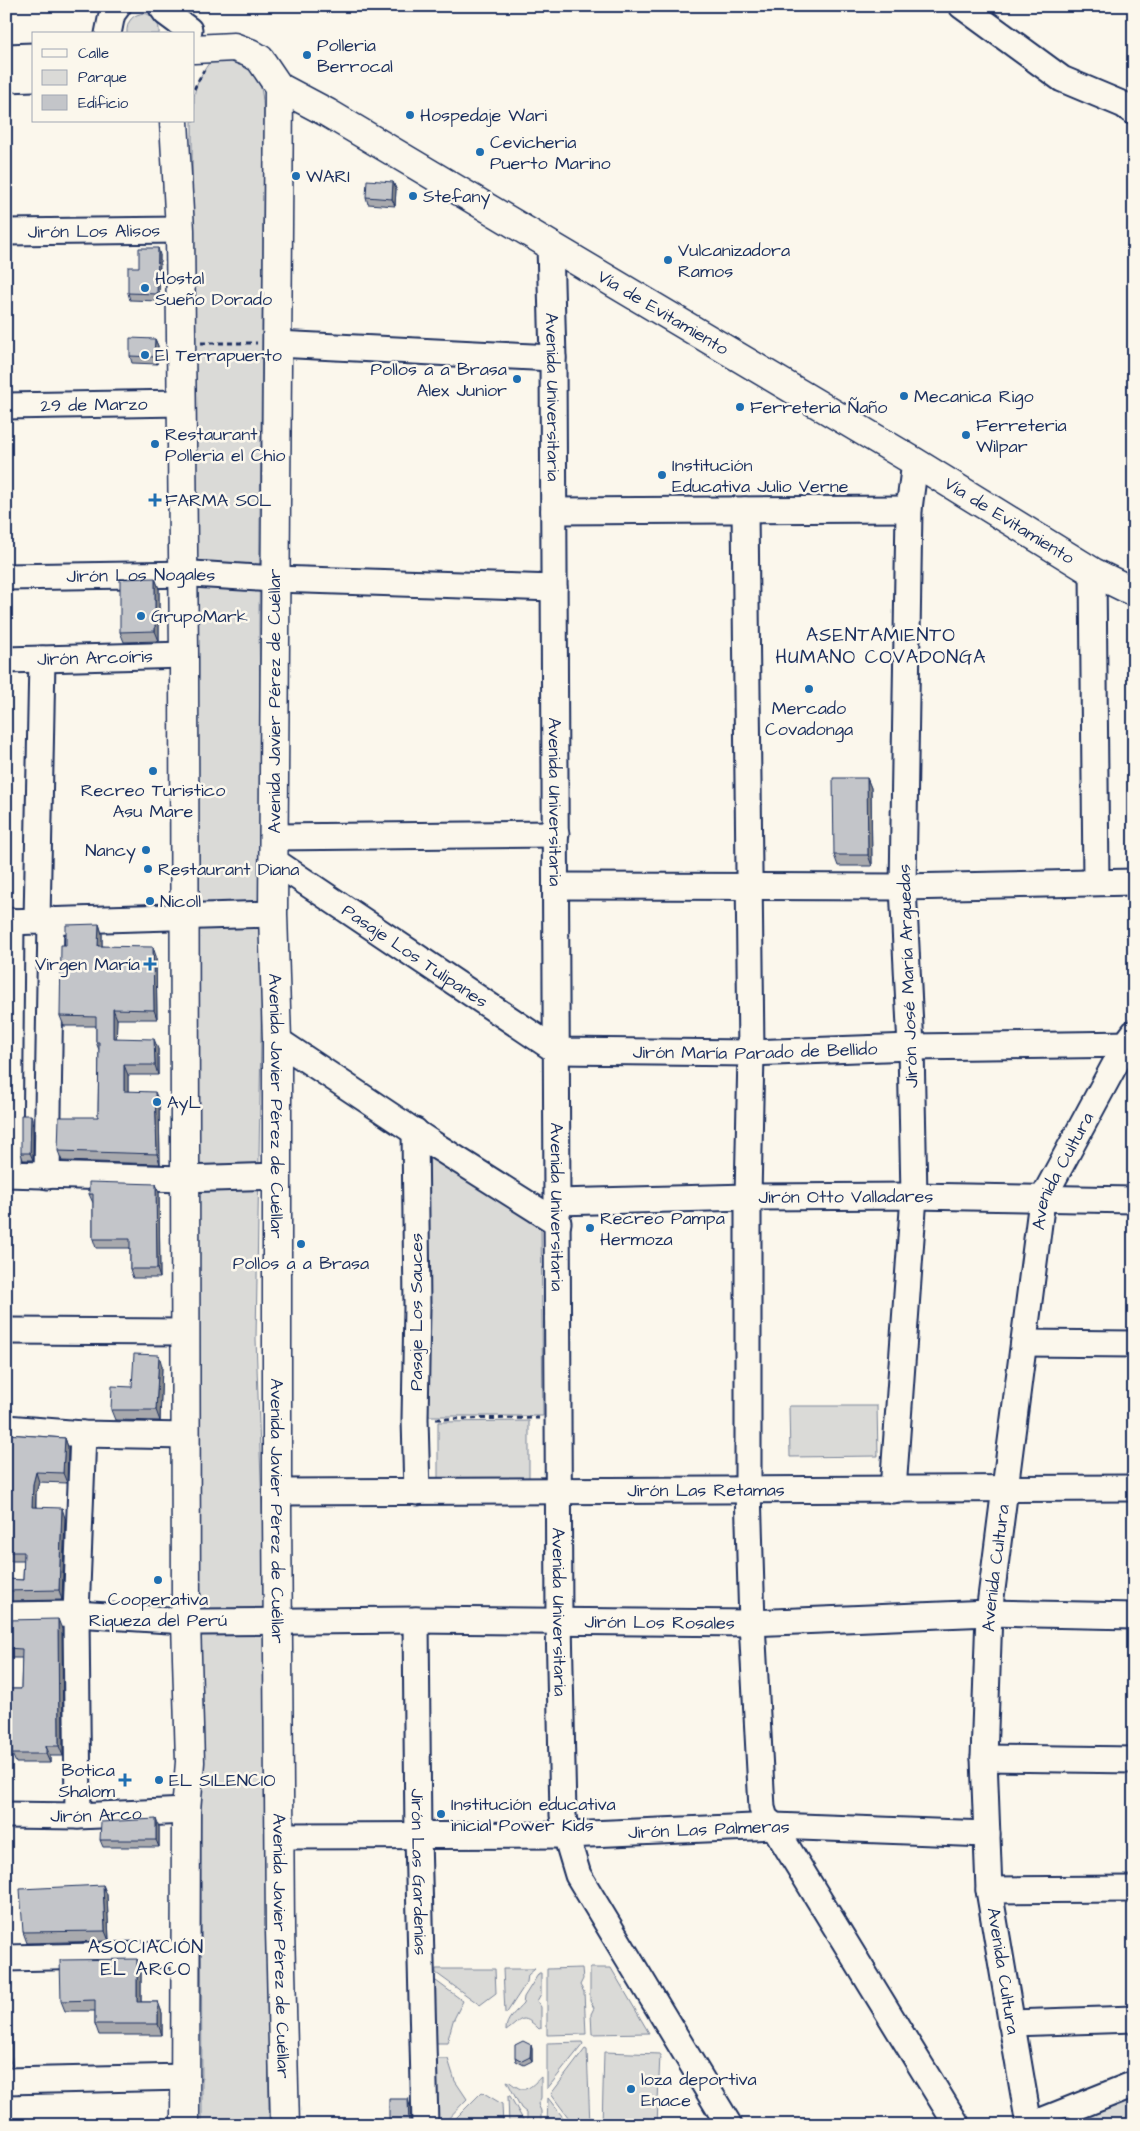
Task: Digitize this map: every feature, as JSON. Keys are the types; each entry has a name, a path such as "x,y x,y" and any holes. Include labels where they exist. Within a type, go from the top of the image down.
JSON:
{"highway":[{"name":"Vía de Evitamiento","path":"190,30 250,53 260,59 280,87 328,113 915,462 1093,572 1134,592"},
{"name":"Avenida Javier Pérez de Cuéllar","path":"280,87 274,914 277,1040 280,1836 285,2125"},
{"path":"174,122 180,230 184,655 183,1178 186,1622 190,1762 186,1811 185,2125"}],"street":[{"path":"108,32 112,14 118,6"},
{"path":"161,6 166,13 190,30"},
{"path":"962,6 1062,79 1124,105 1134,112"},
{"path":"6,57 32,56"},
{"path":"6,78 32,78"},
{"name":"Jirón Los Alisos","path":"6,232 180,230"},
{"name":"Avenida Universitaria","path":"550,246 553,358 559,1621 563,1815 566,1835 578,1875 729,2125"},
{"path":"277,344 553,358"},
{"name":"29 de Marzo","path":"6,406 181,403"},
{"name":"Jirón José María Arguedas","path":"893,1490 914,1196 911,1047 903,887 909,509 915,462"},
{"path":"554,511 909,509"},
{"path":"745,510 750,1053 748,1490 752,1623 762,1808 765,1818 774,1826 957,2125"},
{"path":"1093,572 1096,882"},
{"name":"Jirón Los Nogales","path":"6,577 183,574 275,579 554,588"},
{"name":"Jirón Arcoíris","path":"6,660 184,655"},
{"path":"42,659 47,1176"},
{"path":"274,849 556,834"},
{"name":"Pasaje Los Tulipanes","path":"274,849 557,1051"},
{"path":"556,886 903,887 1134,882"},
{"path":"274,914 9,922 8,1174 183,1178 277,1176"},
{"path":"277,1040 415,1131 558,1213"},
{"name":"Jirón María Parado de Bellido","path":"557,1051 750,1053 1131,1041"},
{"name":"Avenida Cultura","path":"1030,2125 989,1890 984,1758 989,1613 1042,1200 1131,1041"},
{"name":"Pasaje Los Sauces","path":"415,1131 417,1306 415,1419 417,1492"},
{"name":"Jirón Otto Valladares","path":"558,1213 748,1197 914,1196 1042,1200 1134,1200"},
{"path":"6,1331 185,1332"},
{"path":"1024,1342 1134,1344"},
{"path":"6,1428 82,1434 186,1436"},
{"path":"78,1816 76,1614 82,1434"},
{"name":"Jirón Las Retamas","path":"278,1492 1134,1488"},
{"name":"Jirón Los Rosales","path":"6,1615 76,1614 186,1622 416,1620 752,1623 989,1613 1134,1616"},
{"name":"Jirón Las Gardenias","path":"416,1620 418,1837 425,2125"},
{"path":"984,1758 1134,1760"},
{"name":"Jirón Arco","path":"6,1815 78,1816 186,1811"},
{"name":"Jirón Las Palmeras","path":"280,1836 566,1835 774,1826 987,1834"},
{"path":"989,1890 1134,1889"},
{"path":"6,1958 185,1954"},
{"path":"1011,2023 1134,2019"},
{"path":"6,2081 186,2077"},
{"path":"1030,2125 1134,2084"}],"path":[{"path":"180,342 277,344"},
{"path":"415,1419 559,1417"}],"green space":[{"path":"145,13 152,16 159,27 159,32 127,32 129,22 137,15"},
{"path":"226,61 248,67 259,82 262,91 264,124 259,626 263,915 256,1339 266,1621 269,2125 202,2125 199,1177 193,574 192,122 195,122 195,90 203,71 209,63"},
{"path":"425,1147 541,1222 543,1416 425,1416"},
{"path":"789,1406 877,1406 878,1456 790,1457"},
{"path":"529,1421 529,1479 438,1479 438,1422"},
{"path":"582,1968 583,1979 580,1985 584,1992 586,2034 547,2035 547,1969"},
{"path":"590,1968 611,1968 649,2033 592,2034 591,2014 594,2008 590,2001"},
{"path":"436,1969 495,1969 496,1993 480,2005 436,1973"},
{"path":"503,1969 535,1969 528,1975 527,1982 506,2014 505,2013"},
{"path":"539,1973 541,1973 541,1994 537,2001 541,2007 541,2028 539,2029 525,2019 518,2021 506,2031 509,2019 523,2004 524,1997"},
{"path":"434,1981 463,2001 453,2021 447,2043 435,2043"},
{"path":"582,2042 583,2044 547,2089 547,2043"},
{"path":"585,2049 587,2050 590,2125 574,2125 551,2094"},
{"name":"loza deportiva Enace","path":"604,2052 660,2054 657,2125 602,2125"},
{"path":"435,2059 448,2059 455,2081 467,2099 442,2125 434,2125"},
{"path":"541,2077 541,2098 538,2104 541,2111 541,2125 530,2125 527,2120 527,2113 521,2108 507,2081 524,2089"},
{"path":"482,2092 502,2104 503,2125 449,2125"},
{"path":"1134,2092 1134,2125 1052,2125"},
{"path":"508,2096 510,2096 526,2125 509,2125"},
{"path":"548,2098 569,2125 547,2125"}],"building":[{"path":"367,180 393,182 392,199 366,197"},
{"path":"139,248 158,248 157,294 128,293 128,267 139,267"},
{"path":"130,338 155,339 154,357 130,356"},
{"name":"GrupoMark","path":"155,578 155,631 120,632 120,579"},
{"path":"833,778 867,778 868,855 834,855"},
{"path":"99,924 98,946 153,947 154,1010 113,1009 113,1038 154,1039 155,1065 124,1065 124,1091 155,1092 157,1154 58,1151 59,1117 98,1117 99,1042 96,1042 96,1017 60,1016 61,945 66,945 66,925"},
{"path":"21,1115 31,1115 30,1153 21,1153"},
{"path":"89,1182 156,1184 157,1269 130,1269 130,1239 93,1239 93,1194 89,1194"},
{"path":"134,1354 159,1355 156,1410 111,1410 112,1386 132,1387"},
{"path":"6,1434 65,1438 63,1473 36,1472 33,1484 32,1507 62,1508 59,1590 6,1591 6,1579 23,1580 24,1552 6,1552"},
{"path":"58,1619 59,1746 46,1746 46,1754 12,1754 12,1708 6,1708 6,1689 21,1689 22,1649 6,1648 6,1620"},
{"path":"156,1819 156,1840 100,1840 101,1822"},
{"path":"103,1885 105,1931 23,1932 20,1889"},
{"path":"137,1959 137,2002 158,2002 158,2024 95,2024 95,2000 61,2001 60,1960"},
{"path":"6,2022 8,2056 6,2056"},
{"path":"523,2041 531,2045 530,2057 522,2061 515,2057 515,2045"},
{"path":"389,2099 408,2099 409,2125 389,2125"},
{"path":"1069,2117 1079,2125 1041,2125 1048,2122"}],"place":[{"name":"Polleria Berrocal","path":"307,55"},
{"name":"Hospedaje Wari","path":"410,115"},
{"name":"Cevicheria Puerto Marino","path":"480,152"},
{"name":"WARI","path":"296,176"},
{"name":"Stefany","path":"413,196"},
{"name":"Vulcanizadora Ramos","path":"668,260"},
{"name":"Hostal Sueño Dorado","path":"145,288"},
{"name":"El Terrapuerto","path":"145,355"},
{"name":"Pollos a a Brasa Alex Junior","path":"517,379"},
{"name":"Mecanica Rigo","path":"904,396"},
{"name":"Ferreteria Ñaño","path":"740,407"},
{"name":"Ferreteria Wilpar","path":"966,435"},
{"name":"Restaurant Polleria el Chio","path":"155,444"},
{"name":"Institución Educativa Julio Verne","path":"662,475"},
{"name":"FARMA SOL","path":"155,500"},
{"name":"GrupoMark","path":"141,616"},
{"name":"Mercado Covadonga","path":"809,689"},
{"name":"Recreo Turistico Asu Mare","path":"153,771"},
{"name":"Nancy","path":"146,850"},
{"name":"Restaurant Diana","path":"148,869"},
{"name":"Nicoll","path":"150,901"},
{"name":"Virgen María","path":"150,964"},
{"name":"AyL","path":"157,1102"},
{"name":"Recreo Pampa Hermoza","path":"590,1228"},
{"name":"Pollos a a Brasa","path":"301,1244"},
{"name":"Cooperativa Riqueza del Perú","path":"158,1580"},
{"name":"Botica Shalom","path":"125,1780"},
{"name":"EL SILENCIO","path":"159,1780"},
{"name":"Institución educativa inicial Power Kids","path":"441,1814"},
{"name":"loza deportiva Enace","path":"631,2089"}],"district":[{"name":"ASENTAMIENTO HUMANO COVADONGA","path":"881,646"},
{"name":"ASOCIACIÓN EL ARCO","path":"146,1958"}]}
